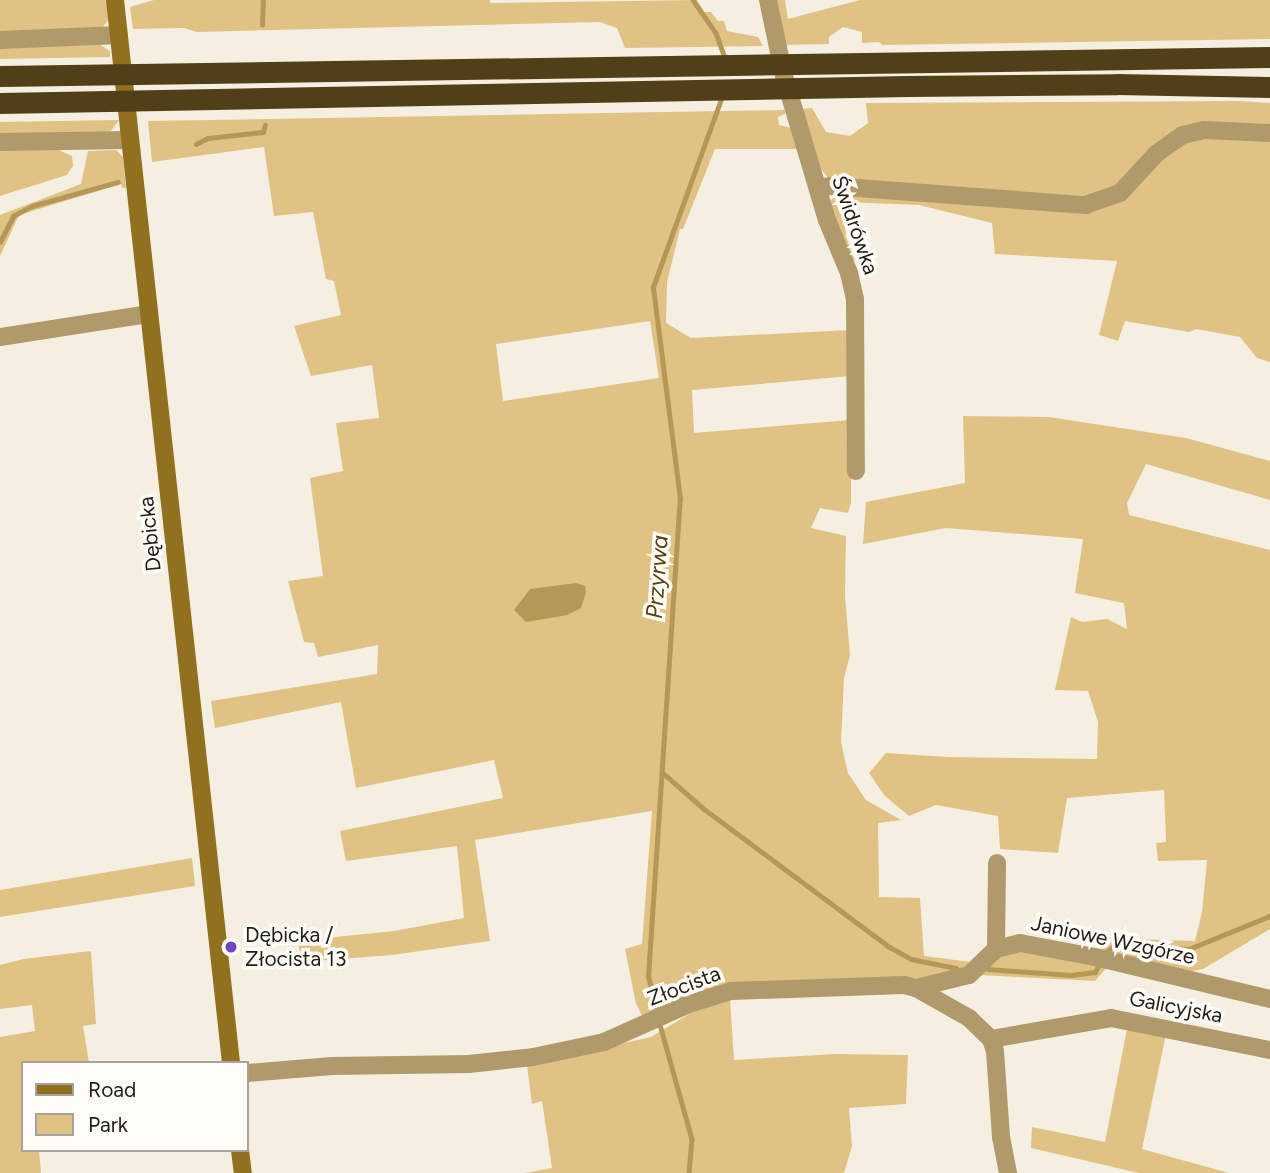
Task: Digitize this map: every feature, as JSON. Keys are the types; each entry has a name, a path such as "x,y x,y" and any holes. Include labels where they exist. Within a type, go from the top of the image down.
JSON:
{"highway":[{"path":"0,76 1270,57"},
{"path":"0,103 1117,84 1270,87"}],"street":[{"name":"Dębicka","path":"115,0 230,1061"},
{"name":"Świdrówka","path":"768,0 775,41 818,188 849,273 855,299 856,471"},
{"path":"0,40 118,35"},
{"path":"818,188 831,186 1085,205 1120,193 1157,153 1184,135 1204,130 1270,133"},
{"path":"0,142 129,140"},
{"path":"0,337 149,314"},
{"path":"916,988 969,975 996,948 997,863"},
{"name":"Janiowe Wzgórze","path":"996,948 1020,943 1095,957 1270,999"},
{"name":"Złocista","path":"248,1073 332,1066 436,1066 522,1059 604,1042 700,1000 731,991 775,987 837,989 884,984 916,988 969,1018 991,1039"},
{"name":"Galicyjska","path":"991,1039 1111,1018 1270,1050"},
{"path":"991,1039 995,1051 1001,1137 1008,1173"},
{"path":"240,1152 243,1173"}],"green space":[{"path":"0,0 108,0 108,20 102,28 0,35"},
{"path":"154,0 490,0 490,3 697,0 704,12 711,12 718,21 724,21 727,31 758,37 763,46 625,48 617,28 600,22 197,32 184,28 133,29 130,7"},
{"path":"774,0 785,0 788,19 860,0 1270,0 1270,39 882,45 879,42 862,43 862,32 843,27 829,37 829,44 782,45"},
{"path":"99,44 110,51 110,57 0,59 0,46"},
{"path":"866,103 1270,103 1270,127 1179,129 1160,140 1117,186 1092,196 1068,199 829,179 813,159 799,109 812,108 826,132 850,136 868,123"},
{"path":"785,110 785,114 778,117 779,125 792,128 798,149 715,149 683,229 680,229 667,282 666,323 691,338 850,330 851,376 692,390 694,433 851,420 851,503 848,513 820,508 811,528 846,536 845,596 850,655 844,678 841,742 848,773 866,800 901,820 878,823 879,897 920,898 924,956 971,962 955,974 916,981 768,982 645,1021 636,1004 625,949 642,944 652,811 475,840 490,941 392,955 303,962 297,941 394,931 464,918 457,846 346,861 340,831 503,798 494,760 356,788 341,702 215,728 211,701 377,674 378,645 318,657 314,643 304,642 288,581 323,576 310,478 343,471 336,423 379,418 372,365 311,376 294,326 341,315 334,281 326,279 313,212 274,216 264,147 152,162 148,121","holes":["650,321 659,378 503,401 496,344"]},
{"path":"119,120 108,135 0,137 0,122"},
{"path":"1197,139 1270,139 1270,362 1257,358 1240,337 1196,329 1189,332 1125,321 1118,341 1099,335 1117,261 995,254 992,223 919,205 845,202 846,237 855,261 847,257 830,203 833,196 843,193 1085,214 1120,201 1175,147"},
{"path":"54,148 72,156 73,166 67,175 0,196 0,149"},
{"path":"116,150 123,157 126,188 122,188 121,184 19,215 0,256 0,215 81,184 88,151"},
{"path":"963,416 1049,417 1186,438 1270,461 1270,500 1146,464 1127,503 1129,515 1270,550 1270,929 1203,969 1188,972 1098,953 1109,942 1134,939 1195,941 1202,912 1207,860 1158,861 1156,843 1166,842 1164,790 1067,798 1058,853 1000,849 998,816 936,805 909,816 885,796 869,773 886,753 948,757 1097,759 1098,722 1088,691 1055,690 1071,617 1082,622 1107,619 1127,629 1124,603 1075,593 1083,539 946,528 863,544 866,502 965,483"},
{"path":"192,858 195,886 0,917 0,890"},
{"path":"1008,950 1034,950 1108,966 1095,981 979,975"},
{"path":"91,951 96,1024 83,1026 89,1061 21,1061 21,1152 39,1152 41,1173 0,1173 0,1037 35,1031 32,1005 0,1009 0,965 23,959"},
{"path":"730,998 734,1060 836,1054 908,1055 906,1104 849,1108 852,1146 844,1173 525,1173 552,1168 542,1101 532,1104 527,1065 651,1037 706,1004"},
{"path":"1128,1024 1166,1034 1142,1149 1229,1173 1139,1173 1031,1148 1032,1127 1105,1142"}],"shaded area":[{"path":"576,583 585,586 586,592 581,608 567,615 526,622 514,610 530,589"}],"waterway":[{"path":"262,25 263,0"},
{"name":"Przyrwa","path":"693,0 716,33 725,58"},
{"name":"Przyrwa","path":"657,1012 648,977 680,499 653,287 722,96"},
{"path":"196,144 208,138 263,132 265,125"},
{"path":"0,242 13,216 32,206 118,182"},
{"path":"663,773 703,808 888,946 911,959 956,968"},
{"path":"1106,952 1114,946 1189,949 1270,916"},
{"path":"988,969 1071,975 1095,972 1099,964"},
{"name":"Przyrwa","path":"659,1021 692,1139 689,1173"}],"place":[{"name":"Dębicka / Złocista 13","path":"231,947"}]}
